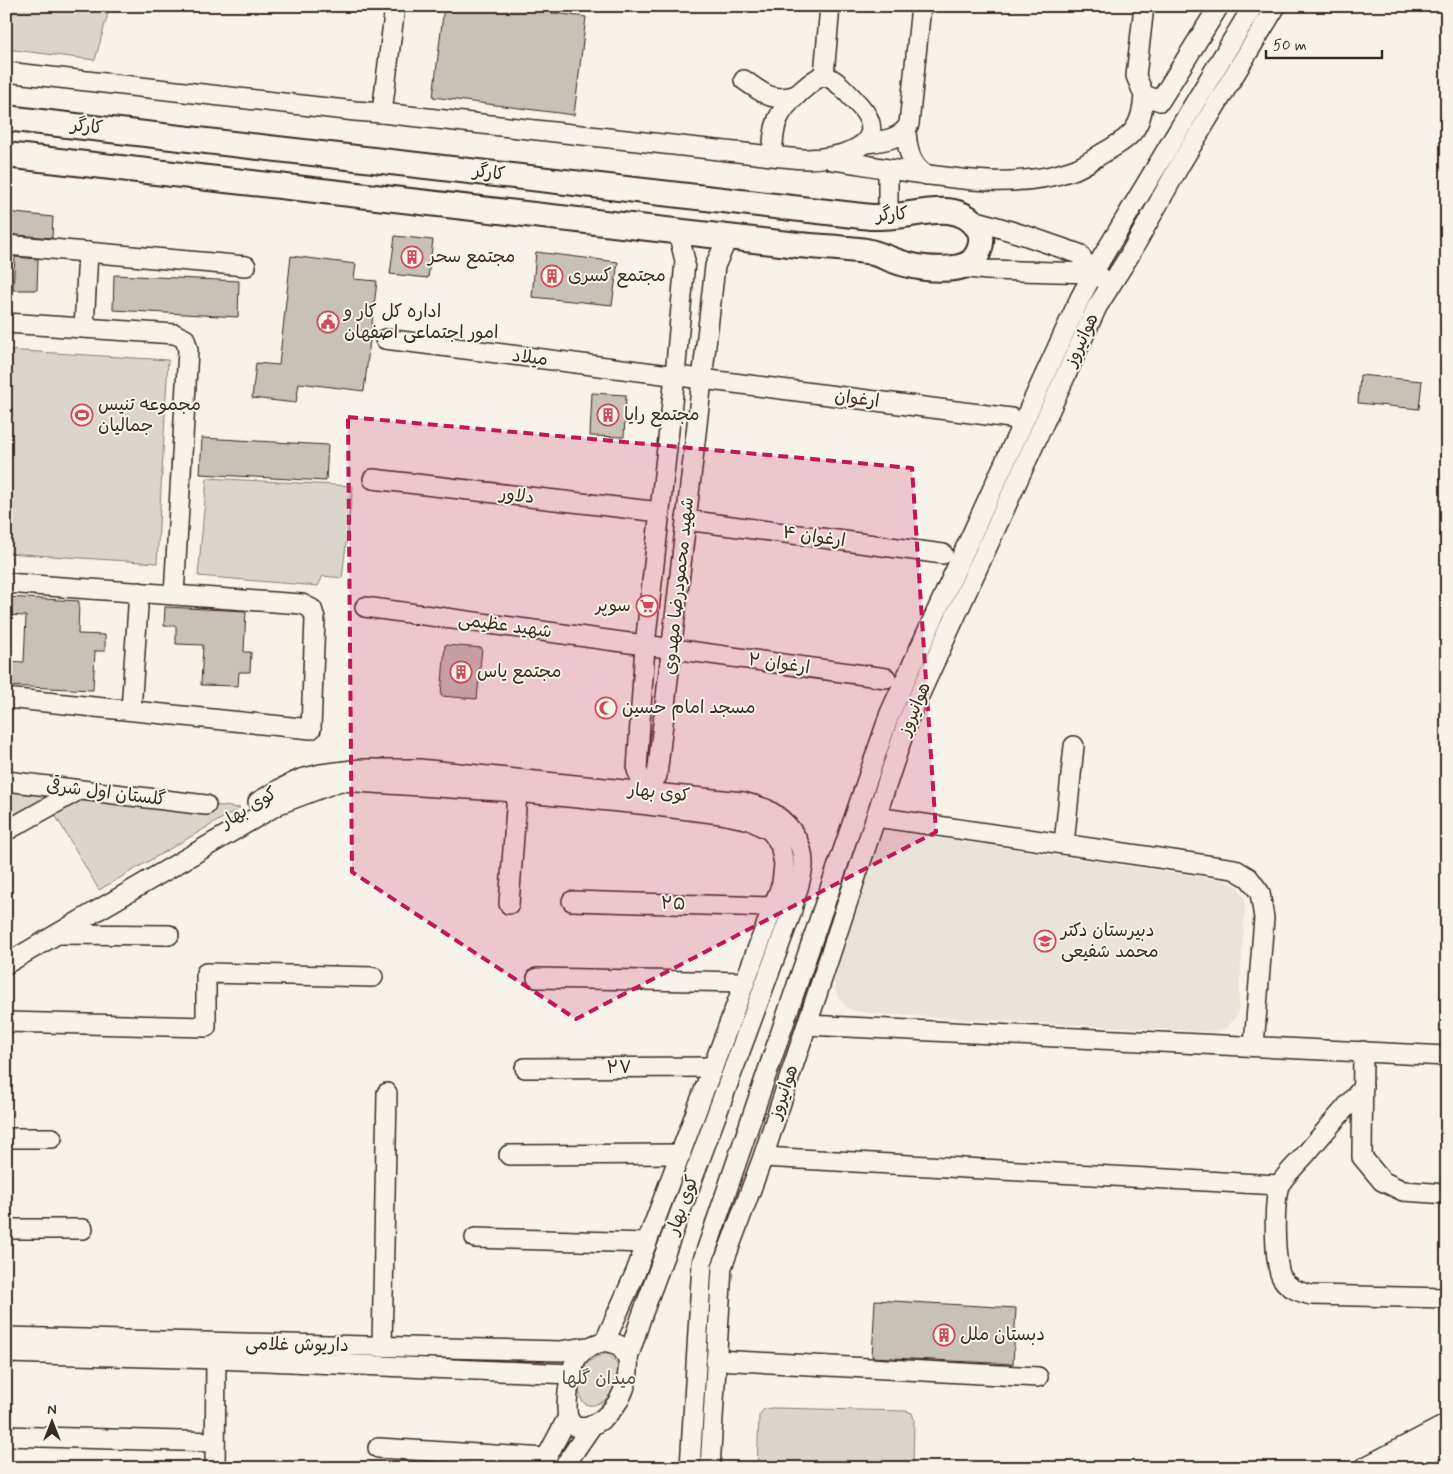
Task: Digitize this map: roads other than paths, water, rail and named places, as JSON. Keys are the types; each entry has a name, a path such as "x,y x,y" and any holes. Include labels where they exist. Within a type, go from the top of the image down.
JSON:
{"main road":[{"name":"کارگر","path":"6,118 871,217 888,217 927,211 946,211 960,213 971,219"},
{"path":"6,155 866,252 917,266 959,268 972,262 982,241 981,232 971,219"}],"street":[{"path":"382,113 395,6"},
{"path":"824,75 830,6"},
{"path":"921,6 910,119 906,130 912,160 927,175"},
{"path":"1144,6 1136,76 1152,98"},
{"path":"6,72 772,156 836,160 927,175 1023,181 1074,170 1088,163 1134,132 1140,124 1152,98 1219,6"},
{"name":"هوانیروز","path":"690,1468 702,1263 890,713 1092,273 1253,6"},
{"name":"هوانیروز","path":"710,1468 722,1267 763,1157 908,720 1097,307 1276,6"},
{"path":"772,156 773,136 782,109 814,80 824,75"},
{"path":"824,75 838,83 863,110 871,130 866,143"},
{"path":"1210,77 1227,87"},
{"path":"744,80 771,97 784,99 797,95"},
{"path":"811,159 853,151 866,143 892,138 906,130"},
{"path":"888,169 888,217"},
{"path":"971,219 1079,254 1092,273"},
{"name":"شهید محمودرضا مهدوی","path":"643,798 636,770 645,646 675,376 685,261 678,232"},
{"name":"شهید محمودرضا مهدوی","path":"643,798 657,776 715,266 728,237"},
{"path":"6,245 246,266"},
{"path":"84,328 88,252"},
{"path":"959,268 1092,273 1112,283"},
{"path":"6,323 175,334 185,339 188,344 174,595"},
{"name":"میلاد","path":"385,339 703,379"},
{"name":"ارغوان","path":"703,379 1011,418"},
{"name":"دلاور","path":"373,479 660,512"},
{"name":"ارغوان ۴","path":"686,520 943,554"},
{"path":"6,583 302,604 312,609 315,618 311,729 6,698"},
{"path":"130,710 139,592"},
{"name":"شهید عظیمی","path":"365,607 672,649"},
{"name":"ارغوان ۲","path":"672,649 886,678"},
{"path":"911,666 929,675"},
{"path":"1064,844 1074,746"},
{"name":"کوی بهار","path":"6,952 280,789 301,779 321,774 361,768 419,769 517,785 643,798 724,799 743,802 765,809 786,824 796,836 802,850 803,865 791,914 641,1318 628,1358 626,1385 621,1397 608,1415 591,1427 563,1468"},
{"name":"گلستان اول شرقی","path":"6,781 206,805"},
{"name":"کوی بهار","path":"6,964 279,804 340,781 517,785"},
{"path":"509,904 517,785"},
{"path":"6,831 79,790"},
{"name":"کوی بهار","path":"568,1417 571,1374 577,1358 596,1344 635,1274 782,883 784,864 780,844 771,831 750,820 643,798"},
{"path":"876,817 1234,869 1249,878 1260,893 1264,918 1254,1046"},
{"path":"834,876 854,884"},
{"name":"۲۵","path":"572,901 774,907"},
{"path":"57,934 169,936"},
{"path":"6,1022 206,1026 206,973 373,977"},
{"path":"537,978 745,982"},
{"path":"807,1025 1447,1056"},
{"path":"1363,1051 1362,1157 1382,1181 1403,1191 1447,1194"},
{"name":"۲۷","path":"525,1068 713,1067"},
{"path":"765,1078 786,1085"},
{"path":"1363,1087 1279,1185 1276,1213 1277,1265 1280,1276 1287,1285 1297,1291 1311,1295 1447,1298"},
{"path":"382,1347 387,1093"},
{"path":"6,1138 52,1138"},
{"path":"509,1155 681,1154"},
{"path":"763,1157 1279,1185"},
{"path":"6,1229 83,1229"},
{"path":"475,1238 647,1243"},
{"path":"596,1344 619,1345 628,1358"},
{"name":"داریوش غلامی","path":"13,1345 382,1347 561,1351 596,1344"},
{"name":"داریوش غلامی","path":"13,1345 216,1359 571,1374"},
{"path":"215,1468 216,1359"},
{"path":"716,1360 1038,1377"},
{"path":"378,1448 544,1463 568,1417 576,1427 591,1427"},
{"path":"1363,1468 1447,1424"},
{"path":"6,1436 215,1442"},
{"path":"1400,1468 1447,1444"}],"place":[{"name":"مجتمع سحر","path":"412,257"},
{"name":"مجتمع کسری","path":"552,276"},
{"name":"اداره کل کار و امور اجتماعی اصفهان","path":"328,322"},
{"name":"مجموعه تنیس جمالیان","path":"82,415"},
{"name":"مجتمع رایا","path":"608,415"},
{"name":"سوپر","path":"647,606"},
{"name":"مجتمع یاس","path":"461,672"},
{"name":"مسجد امام حسین","path":"606,708"},
{"name":"دبیرستان دکتر محمد شفیعی","path":"1045,941"},
{"name":"دبستان ملل","path":"944,1335"}],"park label":[{"name":"میدان گلها","path":"599,1379"}]}
